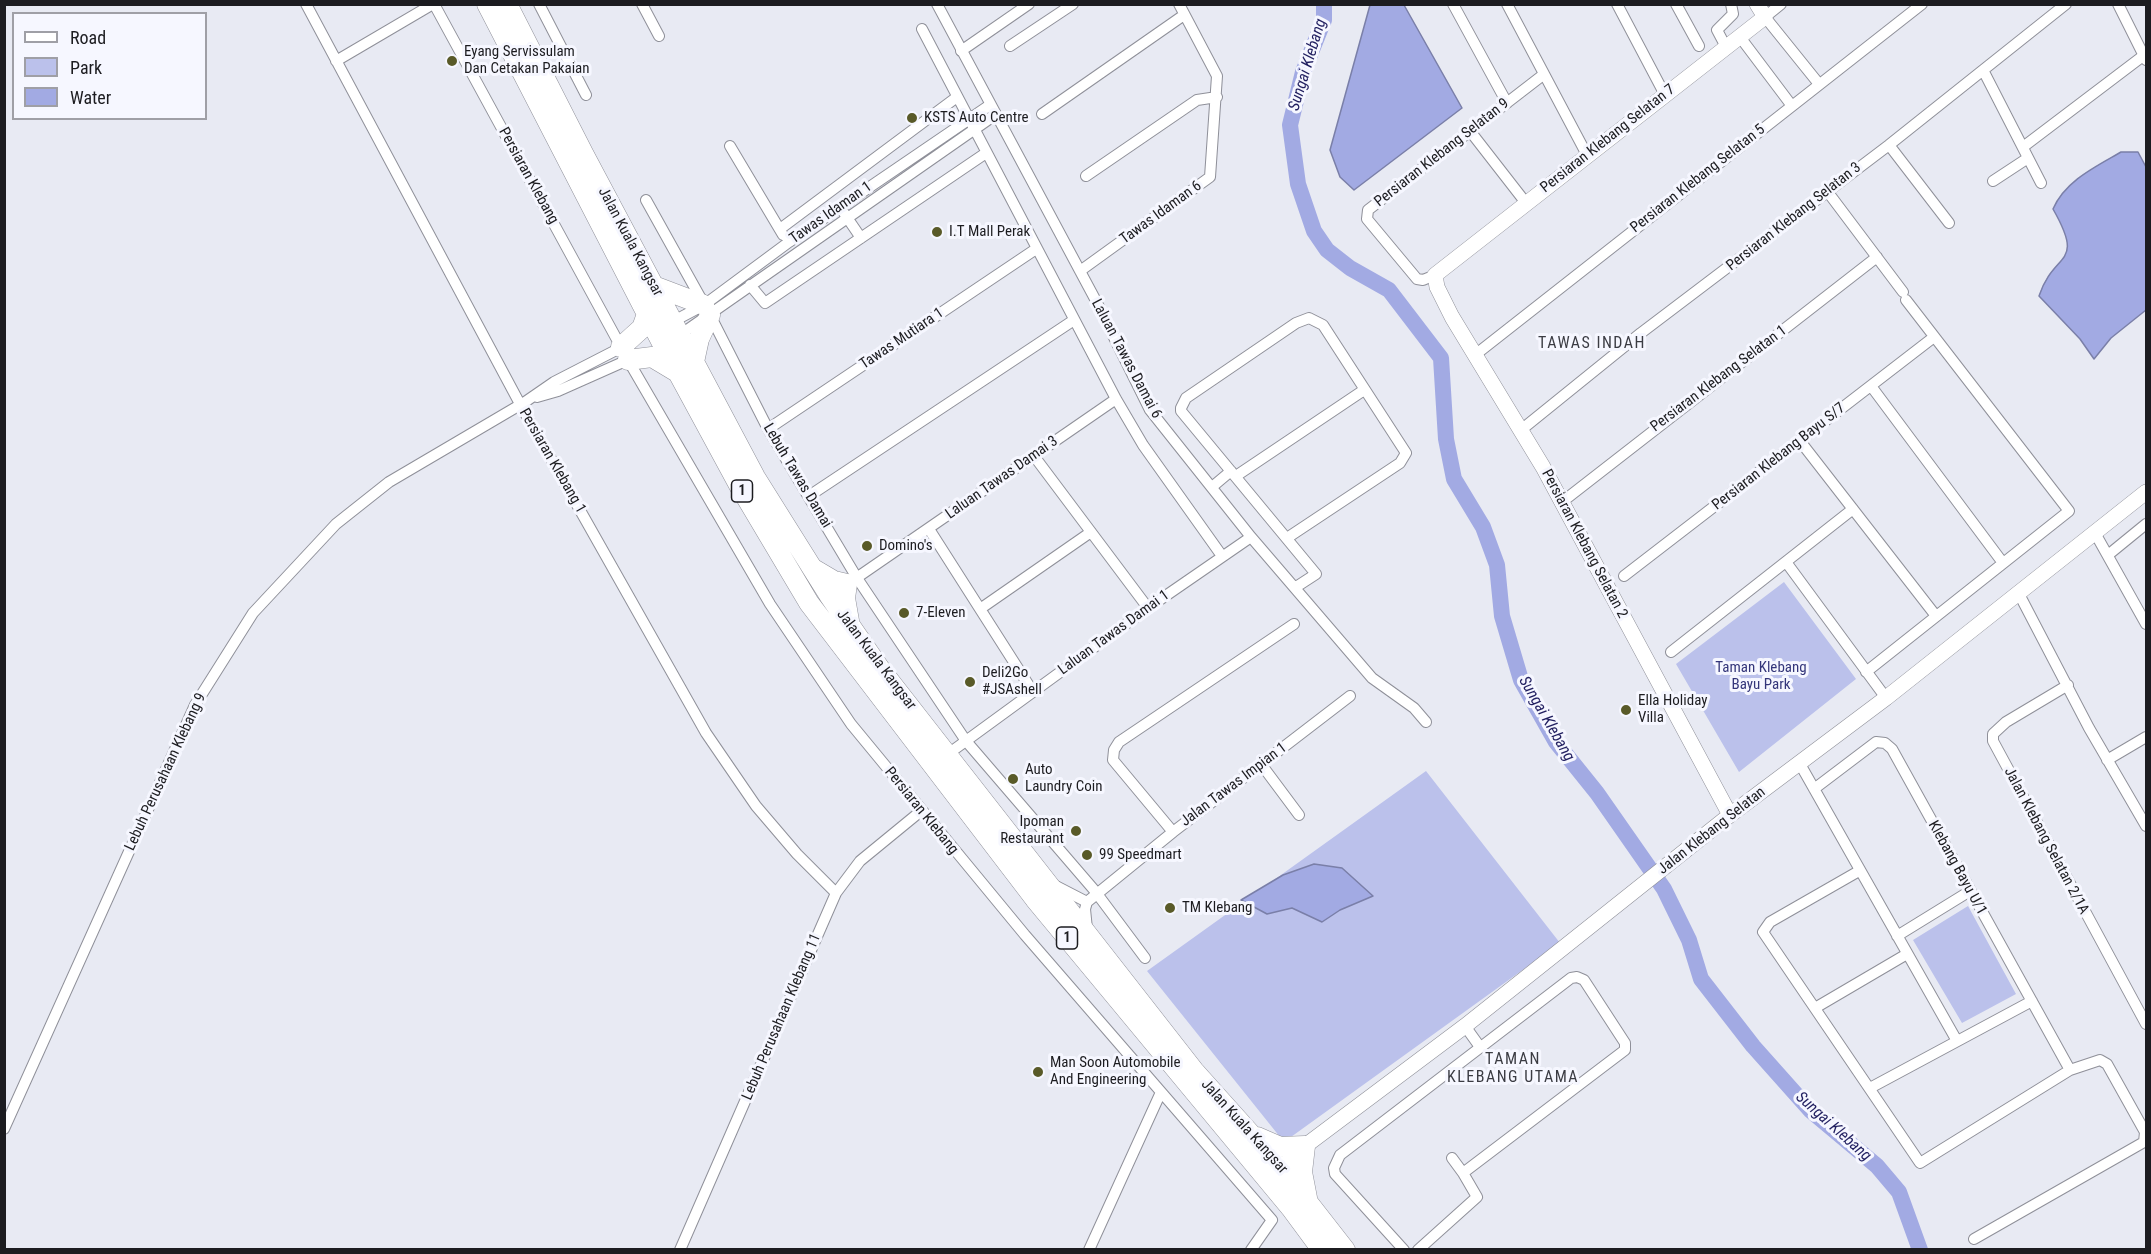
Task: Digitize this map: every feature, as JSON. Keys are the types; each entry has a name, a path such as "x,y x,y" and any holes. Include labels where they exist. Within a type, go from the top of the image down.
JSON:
{"highway":[{"name":"Jalan Kuala Kangsar","path":"487,4 686,368 740,488 1035,899 1199,1097 1345,1250"},
{"name":"Jalan Kuala Kangsar","path":"507,4 654,286 664,329"},
{"path":"654,286 707,310 699,339 686,368 652,357 625,353 642,328 664,329"},
{"path":"801,572 834,581 852,581 845,598 842,633"},
{"path":"801,572 815,594 829,595"},
{"name":"Jalan Kuala Kangsar","path":"829,595 842,633 948,754 1194,1071 1280,1170"},
{"path":"1199,1097 1209,1102 1251,1150 1280,1170 1303,1208"},
{"path":"1251,1134 1280,1146 1305,1146 1302,1172 1303,1208"},
{"name":"Jalan Kuala Kangsar","path":"1303,1208 1322,1250"}],"street":[{"name":"Persiaran Klebang 1","path":"306,4 520,404 706,733 756,806 797,854 836,893"},
{"path":"336,61 434,4"},
{"name":"Persiaran Klebang","path":"434,4 625,353 770,604 805,658 851,724 921,811 1272,1220 1251,1250"},
{"path":"539,4 586,95"},
{"name":"Laluan Tawas Damai 6","path":"937,4 1080,272 1150,410 1251,537 1372,678 1414,708 1426,722"},
{"path":"961,51 1029,4"},
{"path":"1010,46 1072,4"},
{"name":"Tawas Idaman 6","path":"1080,272 1209,179 1217,97 1216,72 1179,4"},
{"path":"1453,4 1506,103"},
{"path":"1507,4 1587,155"},
{"path":"1617,4 1665,95"},
{"path":"1676,4 1699,46"},
{"path":"1726,47 1717,30 1733,14 1731,4"},
{"name":"Persiaran Klebang Selatan 7","path":"1435,276 1740,37 1761,11 1781,4"},
{"name":"Persiaran Klebang Selatan 5","path":"1475,355 1922,4"},
{"name":"Persiaran Klebang Selatan 3","path":"1521,430 1641,333 1889,145 2066,4"},
{"path":"2023,147 2145,58 2118,4"},
{"path":"646,6 659,36"},
{"path":"1761,11 1819,84"},
{"path":"1042,114 1184,15"},
{"name":"Laluan Tawas Damai 6","path":"922,29 970,125 1116,399 1143,445 1222,556"},
{"path":"1740,37 1792,106"},
{"path":"1983,70 2041,183"},
{"name":"Persiaran Klebang Selatan 9","path":"1435,276 1423,280 1416,279 1367,216 1368,210 1543,75"},
{"path":"780,229 957,97"},
{"path":"1086,176 1197,100 1217,97"},
{"name":"Tawas Idaman 1","path":"707,310 789,242 992,110"},
{"name":"Tawas Idaman 1","path":"664,329 707,310 750,285 847,217 970,125"},
{"path":"1470,131 1526,203"},
{"path":"1889,145 1949,223"},
{"path":"730,146 789,242"},
{"path":"750,285 765,303 986,153"},
{"path":"1993,181 2028,158"},
{"path":"1827,191 1934,338 2069,511 1866,672"},
{"name":"Lebuh Tawas Damai","path":"646,200 707,310 768,429 809,496 852,581 966,741 1098,894 1145,957"},
{"path":"840,207 861,237"},
{"name":"Tawas Mutiara 1","path":"768,429 1036,249"},
{"name":"Persiaran Klebang Selatan 1","path":"1562,502 1877,257"},
{"name":"Persiaran Klebang Selatan 2","path":"1435,276 1437,287 1452,317 1562,502 1730,815"},
{"path":"1287,538 1400,463 1405,456 1405,449 1323,325 1309,318 1286,329 1186,398 1182,405 1182,411 1316,574 1296,587"},
{"path":"809,496 1074,320"},
{"name":"Lebuh Perusahaan Klebang 9","path":"4,1129 195,705 253,614 336,524 370,495 570,372 625,353 664,329"},
{"name":"Persiaran Klebang Bayu S/7","path":"1624,576 1934,338"},
{"path":"1871,386 2003,563"},
{"path":"1212,487 1364,390"},
{"name":"Laluan Tawas Damai 3","path":"829,595 1116,399"},
{"path":"1800,441 1936,616"},
{"path":"1034,456 1148,608"},
{"name":"Jalan Klebang Selatan","path":"1280,1170 1305,1146 1465,1026 1730,815 1886,698 2146,492"},
{"path":"1671,652 1853,509"},
{"path":"2108,555 2146,524"},
{"path":"928,529 1033,692"},
{"path":"980,609 1091,532"},
{"path":"2095,533 2146,624"},
{"name":"Laluan Tawas Damai 1","path":"948,754 1148,608 1251,537"},
{"path":"1786,562 1886,698"},
{"path":"2018,592 2107,760 2146,826"},
{"path":"1173,832 1113,760 1114,750 1119,742 1294,624"},
{"name":"Jalan Klebang Selatan 2/1A","path":"2068,685 2006,722 1993,734 1993,741 2146,1024"},
{"name":"Jalan Tawas Impian 1","path":"1087,902 1173,832 1350,696"},
{"path":"2107,760 2146,737"},
{"name":"Klebang Bayu U/1","path":"1815,789 1876,742 1885,743 1892,749 2070,1070"},
{"path":"1261,764 1299,815"},
{"path":"1800,764 1957,1041"},
{"name":"Lebuh Perusahaan Klebang 11","path":"680,1250 836,893 847,875 860,861 921,811"},
{"path":"1859,871 1764,928 1762,932 1920,1163 2070,1070 2100,1060 2107,1064 2145,1132 2144,1142 1974,1239"},
{"path":"1047,881 1087,902 1085,909 1087,932"},
{"path":"1898,936 1970,891"},
{"path":"1815,1008 1907,954"},
{"path":"1404,1250 1335,1174 1336,1161 1340,1155 1480,1047 1571,978 1577,977 1588,985 1626,1047 1463,1173"},
{"path":"1870,1088 2032,1001"},
{"path":"1465,1026 1480,1047"},
{"path":"1089,1250 1161,1092"},
{"path":"1418,1250 1477,1197 1452,1158"}],"green space":[{"name":"Taman Klebang Bayu Park","path":"1784,582 1856,679 1739,772 1676,664"},
{"path":"1426,771 1560,943 1284,1142 1147,971"},
{"path":"1968,906 2016,994 1962,1023 1913,940"}],"water":[{"path":"1370,5 1404,5 1462,108 1354,190 1340,177 1330,150"},
{"path":"2121,152 2138,152 2146,167 2146,310 2111,338 2094,359 2080,339 2039,296 2045,281 2067,250 2067,241 2053,209 2058,199 2082,176"},
{"path":"1314,864 1342,868 1373,896 1340,910 1322,922 1292,908 1267,914 1241,900 1283,875"}],"waterway":[{"name":"Sungai Klebang","path":"1324,4 1324,20 1303,72 1290,125 1298,184 1314,231 1327,250 1350,268 1389,290 1441,358 1446,439 1454,479 1483,527 1497,565 1502,616 1521,680 1556,742 1597,793 1664,889 1689,940 1701,979 1753,1046 1810,1110 1877,1166 1899,1192 1920,1250"}],"place":[{"name":"Eyang Servissulam Dan Cetakan Pakaian","path":"452,61"},
{"name":"KSTS Auto Centre","path":"912,118"},
{"name":"I.T Mall Perak","path":"937,232"},
{"name":"Domino's","path":"867,546"},
{"name":"7-Eleven","path":"904,613"},
{"name":"Deli2Go #JSAshell","path":"970,682"},
{"name":"Ella Holiday Villa","path":"1626,710"},
{"name":"Auto Laundry Coin","path":"1013,779"},
{"name":"Ipoman Restaurant","path":"1076,831"},
{"name":"99 Speedmart","path":"1087,855"},
{"name":"TM Klebang","path":"1170,908"},
{"name":"Man Soon Automobile And Engineering","path":"1038,1072"}],"district":[{"name":"TAWAS INDAH","path":"1592,344"},
{"name":"TAMAN KLEBANG UTAMA","path":"1513,1069"}]}
